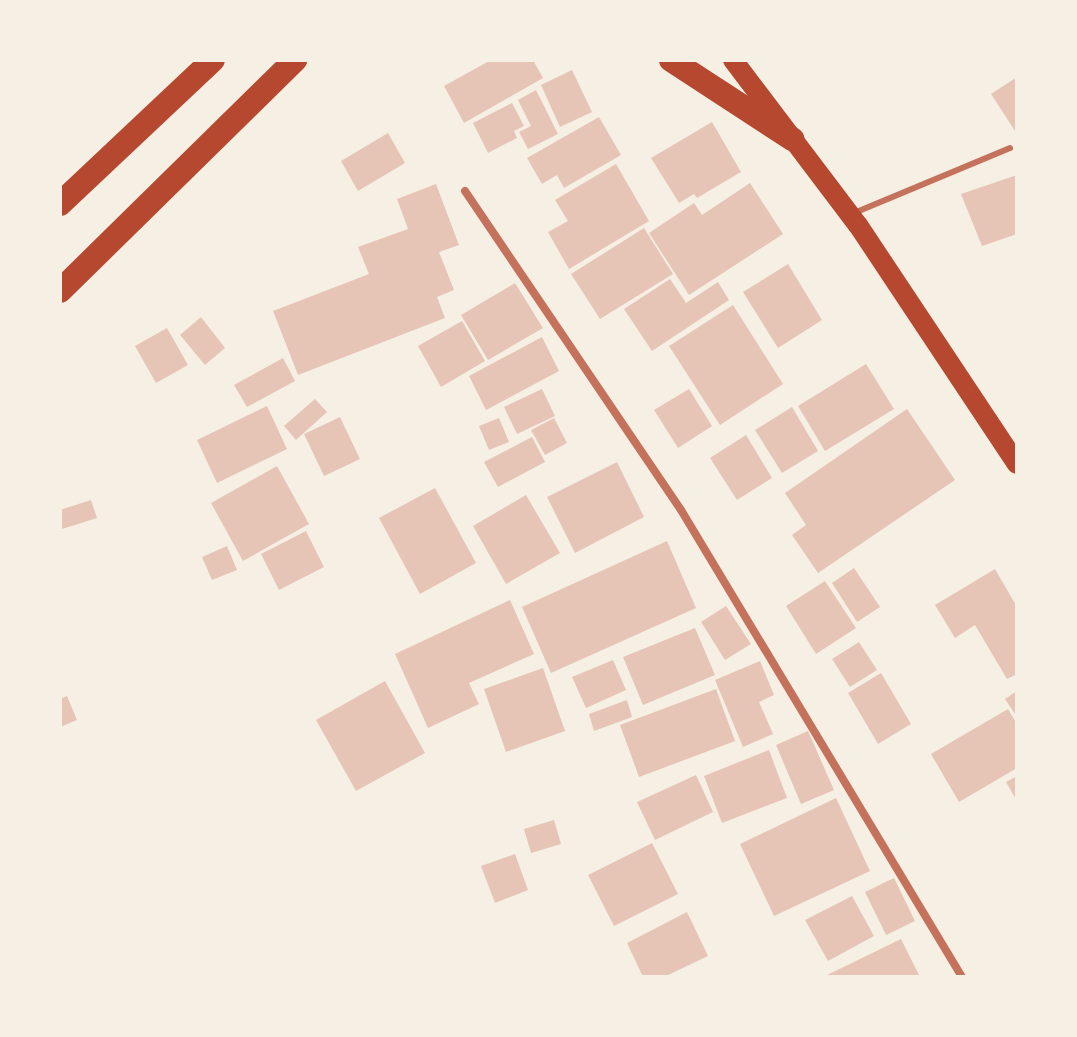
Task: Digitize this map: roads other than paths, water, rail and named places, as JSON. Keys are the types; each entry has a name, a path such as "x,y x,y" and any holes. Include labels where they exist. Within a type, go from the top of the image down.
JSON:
{"highway":[{"path":"60,204 213,60"},
{"path":"60,291 295,60"},
{"path":"671,60 792,139"}],"main road":[{"path":"733,60 851,215 1017,464"}],"street":[{"path":"465,191 681,510 962,977"}],"lane":[{"path":"851,215 1010,148"}]}
